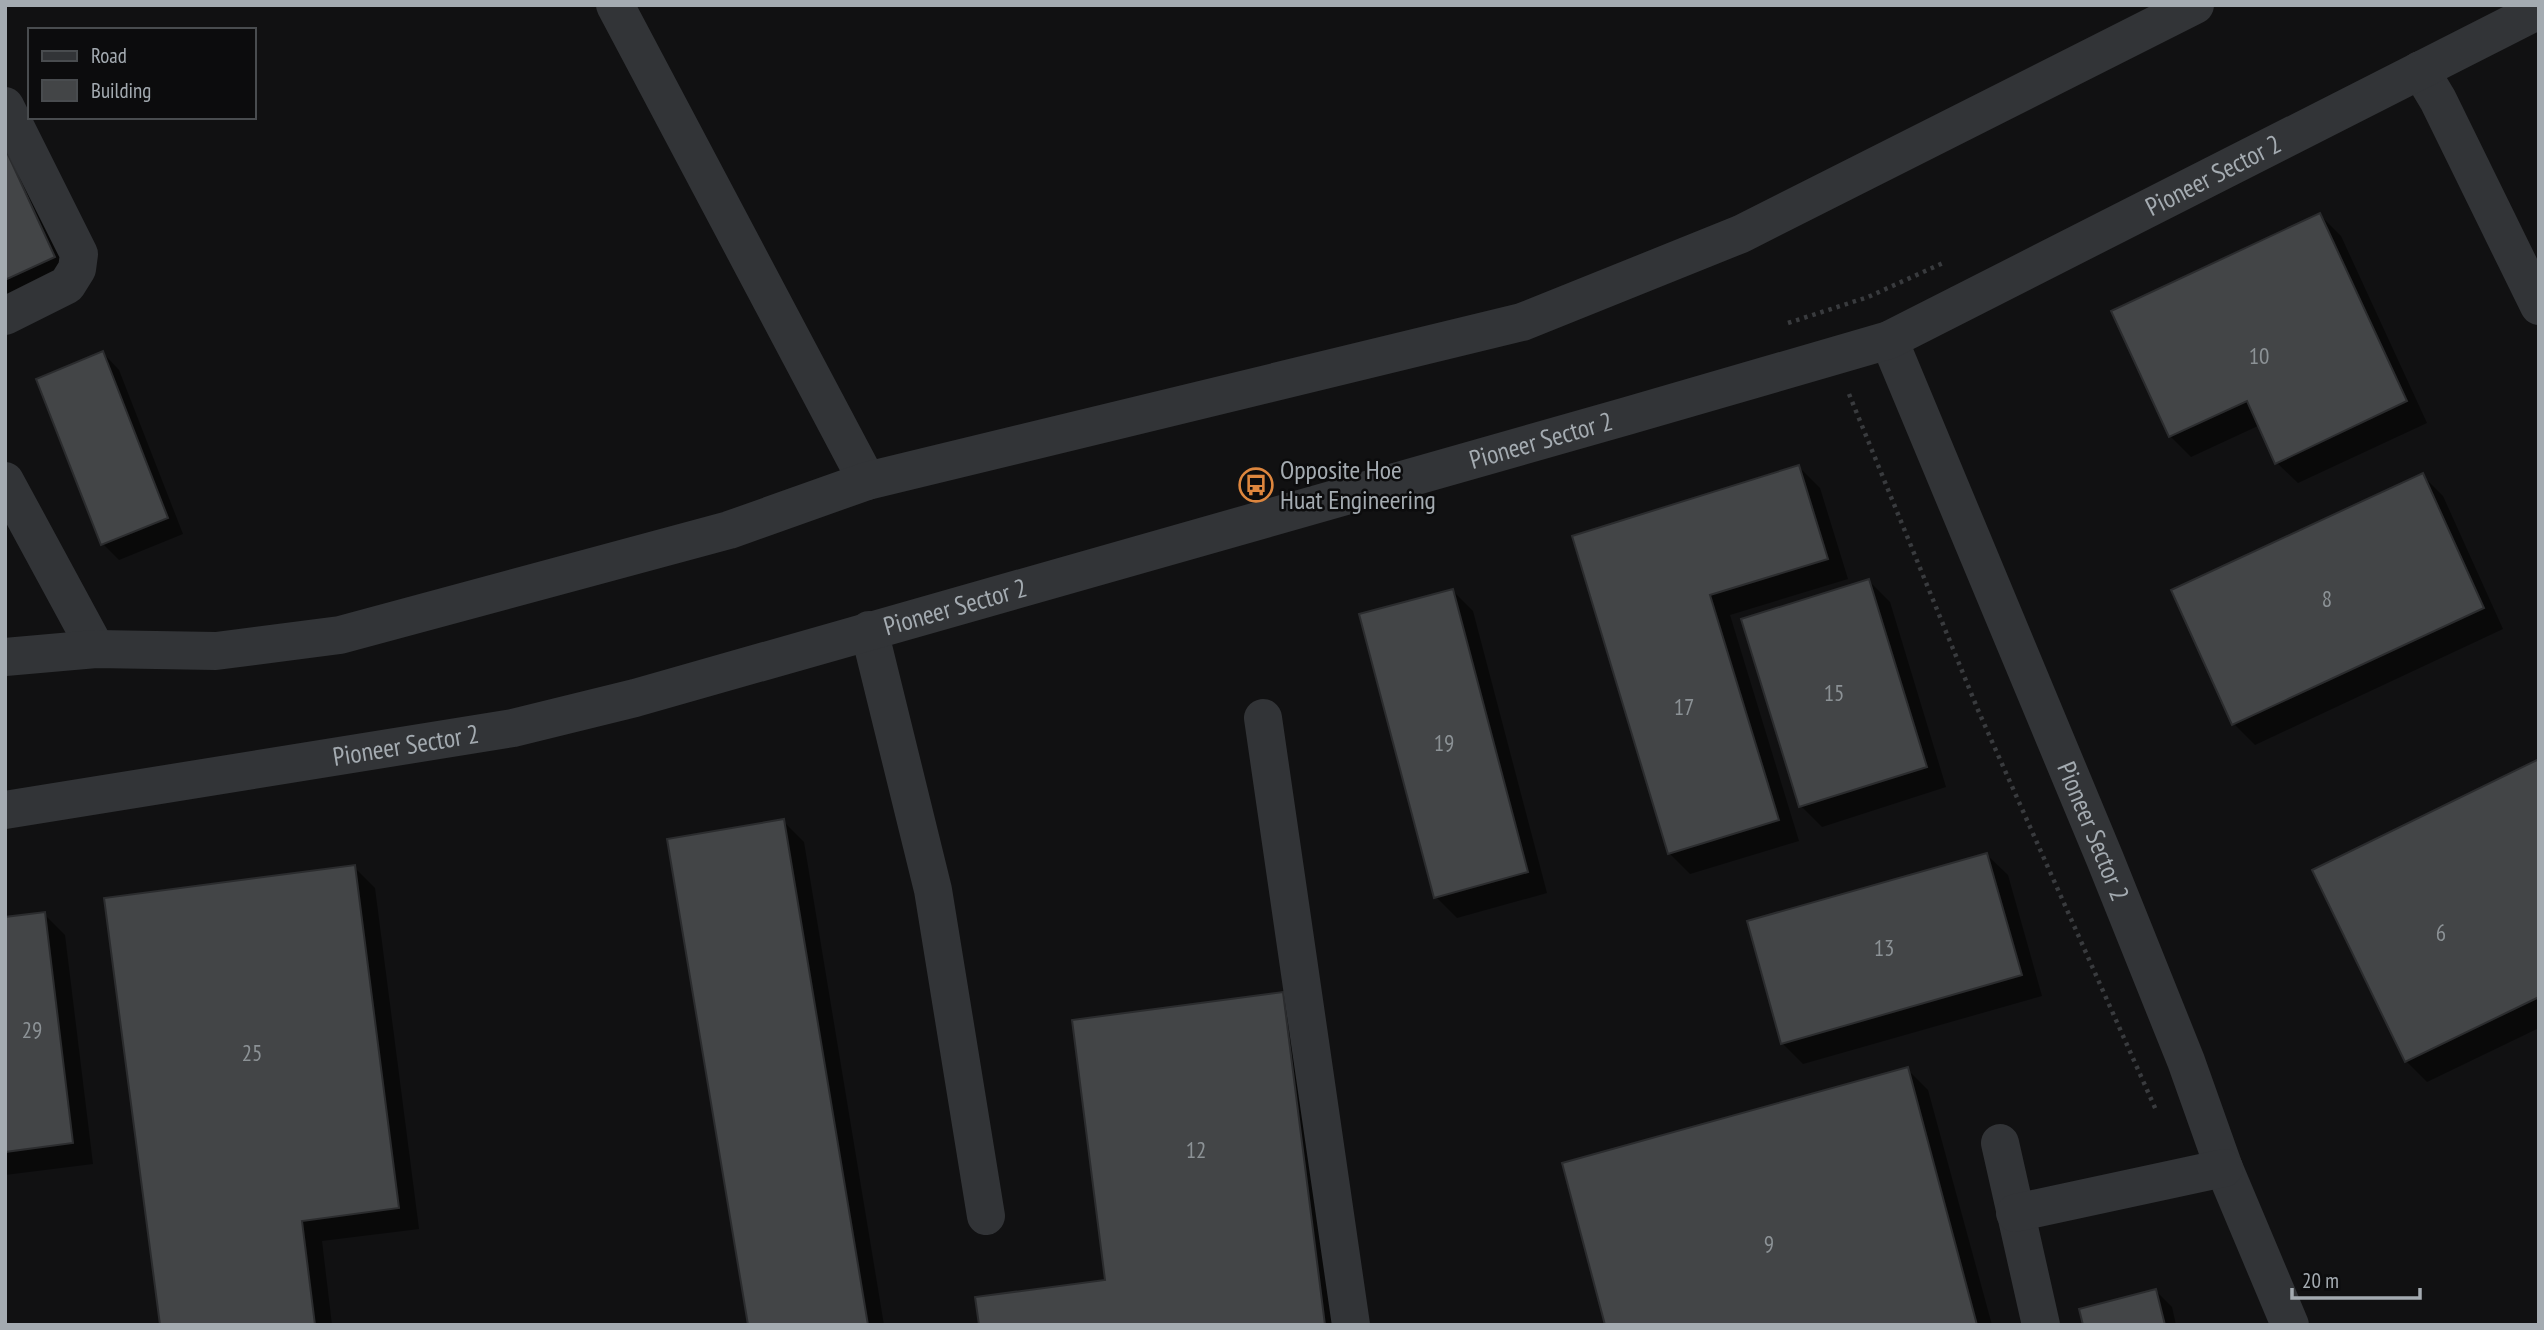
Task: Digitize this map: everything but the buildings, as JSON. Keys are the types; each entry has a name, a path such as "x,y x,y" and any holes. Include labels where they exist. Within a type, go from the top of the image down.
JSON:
{"street":[{"path":"615,5 867,481"},
{"path":"5,657 96,649 216,651 340,635 729,530 867,481 1522,322 1741,234 2195,5"},
{"name":"Pioneer Sector 2","path":"5,810 513,728 635,698 1889,340 2539,10"},
{"path":"2420,71 2438,100 2539,306"},
{"path":"5,106 79,254 77,270 67,285 5,316"},
{"name":"Pioneer Sector 2","path":"1889,340 2105,859 2186,1061 2224,1168 2290,1325"},
{"path":"5,481 96,649"},
{"path":"869,630 933,891 986,1216"},
{"path":"1263,718 1351,1325"},
{"path":"2000,1143 2041,1325"},
{"path":"2015,1213 2224,1168"}],"path":[{"path":"1778,326 1868,297"},
{"path":"1833,356 1978,710 2157,1112"}],"place":[{"name":"Opposite Hoe Huat Engineering","path":"1256,485"}]}
